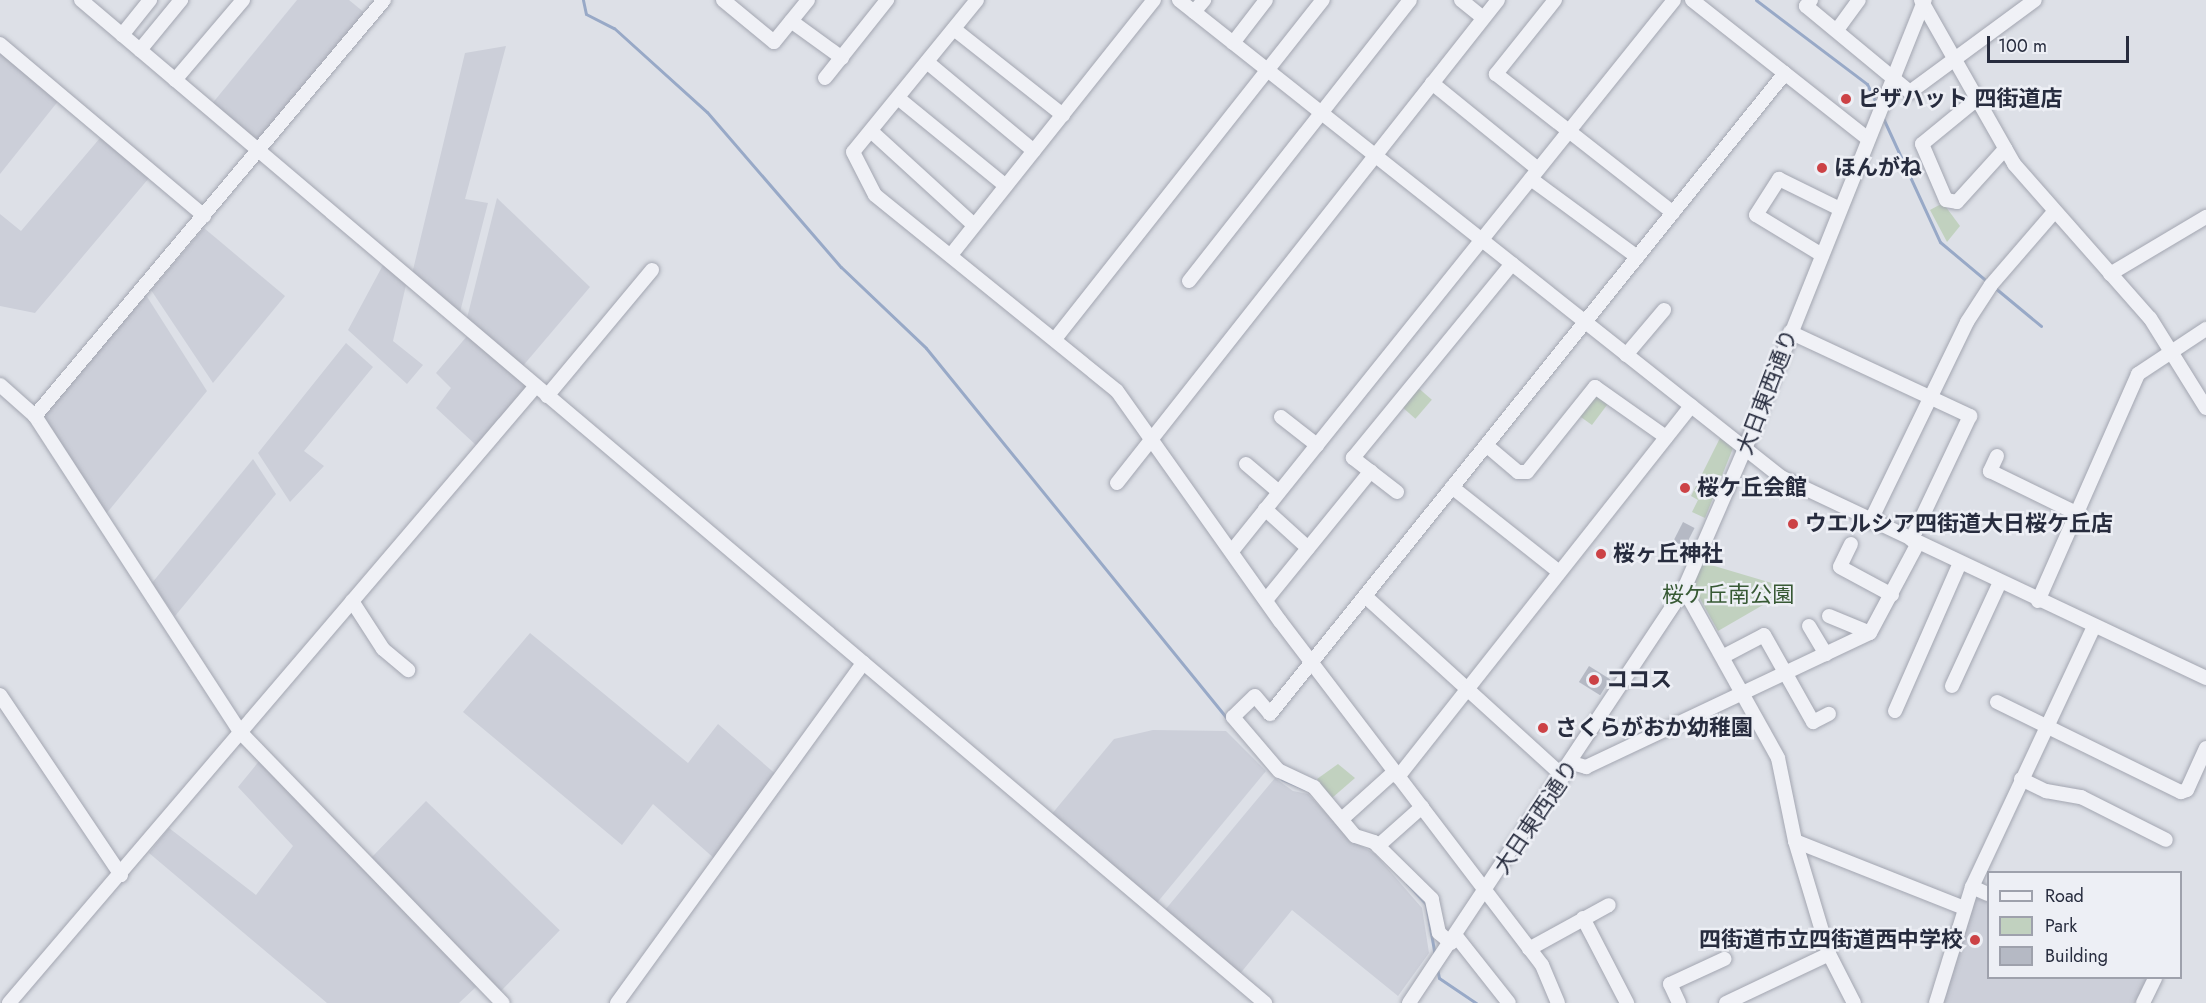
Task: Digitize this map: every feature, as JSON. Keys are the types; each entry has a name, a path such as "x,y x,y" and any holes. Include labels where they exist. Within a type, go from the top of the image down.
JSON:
{"street":[{"path":"81,0 1265,1003"},
{"path":"122,35 150,0"},
{"path":"140,50 181,0"},
{"path":"175,80 243,0"},
{"path":"35,416 259,152 384,0"},
{"path":"723,0 774,42 808,0"},
{"path":"825,78 887,0"},
{"path":"977,0 853,152 875,195 1117,391 1266,600 1542,965 1558,1003"},
{"path":"951,255 1154,0"},
{"path":"1179,0 1785,480 2038,602 2206,678"},
{"path":"1194,12 1204,0"},
{"path":"1233,43 1266,0"},
{"path":"1055,339 1323,0"},
{"path":"1189,281 1410,0"},
{"path":"1461,0 1483,18"},
{"path":"1117,483 1498,0"},
{"path":"1555,0 1496,74 1673,213"},
{"path":"1232,551 1674,0"},
{"path":"1692,0 1868,140"},
{"path":"1810,0 1806,6 1910,92 2035,0"},
{"path":"1837,30 1859,0"},
{"path":"1923,1 2005,149 2054,212 2110,274 2172,349 2206,408"},
{"name":"大日東西通り","path":"1409,1003 1563,776 1684,589 1745,449 1923,1"},
{"path":"791,21 842,57"},
{"path":"954,29 1063,114"},
{"path":"0,44 204,216"},
{"path":"927,62 1034,151"},
{"path":"1509,1003 1453,939 1439,933 1431,899 1378,846 1355,836 1308,782 1279,771 1233,717 1255,696 1270,714 1785,74"},
{"path":"1432,83 1534,174 1637,257"},
{"path":"898,98 1006,186"},
{"path":"1977,99 1922,144 1946,200 1957,202 2005,149"},
{"path":"871,131 974,225"},
{"path":"1822,255 1756,215 1779,179 1840,209"},
{"path":"1870,522 1929,396 1991,285 2054,212"},
{"path":"2110,274 2206,218"},
{"path":"1397,492 1353,458 1512,264"},
{"path":"547,396 652,270"},
{"path":"1626,355 1664,310"},
{"path":"2038,602 2138,374 2172,349 2206,329"},
{"path":"1572,762 1586,767 1870,633 1892,595 1970,416 1790,332"},
{"path":"0,385 35,416 242,733 503,1003"},
{"path":"9,1003 121,875 352,600 536,386"},
{"path":"1486,445 1518,472 1527,472 1595,387 1666,437"},
{"path":"1341,819 1396,774 1467,690 1558,571 1691,406"},
{"path":"1281,417 1317,445"},
{"path":"1997,456 1990,471 2076,513"},
{"path":"1246,464 1280,492"},
{"path":"1266,600 1371,471"},
{"path":"1452,487 1558,571"},
{"path":"1265,509 1308,548"},
{"path":"1851,544 1840,567 1892,595"},
{"path":"1895,711 1960,563"},
{"path":"1952,687 2000,582"},
{"path":"1684,589 1724,656 1778,758 1795,840 1829,954 1854,1003"},
{"path":"1365,596 1563,776"},
{"path":"352,600 383,649 408,670"},
{"path":"1829,616 1870,633"},
{"path":"1809,626 1826,654"},
{"path":"1936,1003 1972,887 2094,627"},
{"path":"1724,656 1764,635 1813,722 1829,714"},
{"path":"617,1003 863,663"},
{"path":"0,695 121,875"},
{"path":"1997,702 2181,792 2187,790 2206,748"},
{"path":"2021,779 2046,791 2081,797 2166,840"},
{"path":"1378,846 1422,807"},
{"path":"1795,840 1964,908"},
{"path":"1972,887 1987,893"},
{"path":"1529,949 1609,905"},
{"path":"1583,918 1627,1003"},
{"path":"1726,1003 1829,954"},
{"path":"1679,1003 1670,984 1724,960"},
{"path":"2143,1003 2155,979"}],"shaded area":[{"path":"297,0 349,0 366,14 258,145 211,105"},
{"path":"506,46 465,199 488,203 459,316 412,274 465,53"},
{"path":"0,52 59,100 0,174"},
{"path":"100,138 149,178 35,313 0,306 0,214 21,231"},
{"path":"497,198 590,287 522,367 466,322"},
{"path":"204,228 285,296 213,383 151,290"},
{"path":"383,265 406,285 393,341 423,365 407,384 348,330"},
{"path":"146,295 207,391 106,514 42,416"},
{"path":"467,336 528,387 477,446 436,408 451,388 436,373"},
{"path":"346,343 373,367 304,451 324,466 290,502 258,453"},
{"path":"253,459 276,494 175,616 152,583"},
{"path":"530,633 688,763 718,724 778,776 716,860 653,804 622,845 463,712"},
{"path":"1153,730 1226,731 1266,771 1156,904 1051,815 1114,739"},
{"path":"260,760 477,986 459,1003 327,1003 149,853 169,828 256,895 293,846 238,787"},
{"path":"1275,778 1293,791 1308,794 1351,840 1375,854 1422,908 1429,953 1398,996 1292,910 1239,975 1165,910"},
{"path":"426,801 560,930 501,991 367,862"},
{"name":"四街道市立四街道西中学校","path":"1976,898 1987,902 1987,979 2149,979 2137,1003 1942,1003"}],"green space":[{"path":"1943,203 1960,226 1947,242 1930,210"},
{"path":"1416,386 1432,400 1415,419 1400,405"},
{"path":"1601,393 1610,401 1592,425 1578,415"},
{"path":"1720,438 1733,448 1705,518 1692,512 1698,500 1691,496"},
{"name":"桜ケ丘南公園","path":"1701,562 1782,586 1775,598 1718,631 1692,584"},
{"path":"1338,764 1355,778 1332,798 1317,779"}],"building":[{"path":"1683,522 1695,528 1683,551 1671,545"},
{"name":"ココス","path":"1589,666 1610,679 1600,695 1579,682"}],"waterway":[{"path":"583,0 586,14 614,28 707,112 841,267 926,348 1229,721"},
{"path":"1756,0 1867,84 1878,107"},
{"path":"1883,118 1940,242 1989,283"},
{"path":"1994,287 2041,326"},
{"path":"1282,779 1305,789"},
{"path":"1407,883 1426,904 1435,956"},
{"path":"1437,968 1439,978 1476,1003"}],"place":[{"name":"ピザハット 四街道店","path":"1846,99"},
{"name":"ほんがね","path":"1822,168"},
{"name":"桜ケ丘会館","path":"1685,488"},
{"name":"ウエルシア四街道大日桜ケ丘店","path":"1793,524"},
{"name":"桜ヶ丘神社","path":"1601,554"},
{"name":"ココス","path":"1594,680"},
{"name":"さくらがおか幼稚園","path":"1543,728"},
{"name":"四街道市立四街道西中学校","path":"1975,940"}]}
